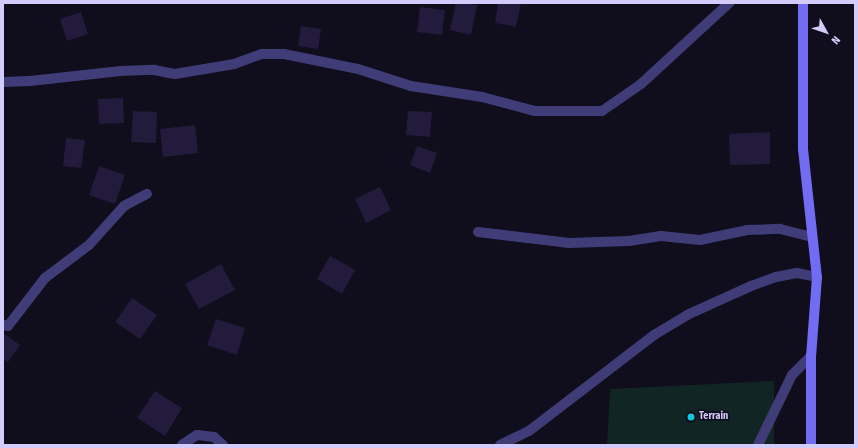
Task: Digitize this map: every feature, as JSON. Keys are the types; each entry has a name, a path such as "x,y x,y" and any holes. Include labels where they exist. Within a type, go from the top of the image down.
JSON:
{"main road":[{"path":"803,3 802,149 811,237 818,277 811,356 811,445"}],"street":[{"path":"3,82 30,81 127,71 154,70 175,74 234,64 262,54 284,54 358,69 411,86 482,97 535,111 602,110 641,84 728,3"},
{"path":"3,325 8,326 45,278 89,245 124,206 147,194"},
{"path":"478,232 569,243 628,241 661,236 700,240 747,230 780,229 811,237"},
{"path":"500,445 529,431 640,345 687,315 751,286 776,277 797,273 818,277"},
{"path":"758,445 792,375 811,356"},
{"path":"182,445 197,435 214,437 223,445"}],"green space":[{"name":"Terrain","path":"774,381 774,445 607,445 610,389"}],"building":[{"path":"456,3 477,5 471,35 450,30"},
{"path":"498,3 521,3 516,27 495,23"},
{"path":"420,7 445,10 442,35 417,32"},
{"path":"81,12 88,34 67,41 60,19"},
{"path":"301,26 321,29 318,49 298,46"},
{"path":"123,98 124,123 99,124 98,99"},
{"path":"133,111 157,112 156,143 131,142"},
{"path":"408,111 432,112 430,137 406,135"},
{"path":"195,125 198,153 163,157 160,129"},
{"path":"770,132 770,164 730,165 729,134"},
{"path":"66,138 85,140 81,168 63,166"},
{"path":"417,146 437,153 430,173 410,165"},
{"path":"99,166 125,175 115,204 89,195"},
{"path":"380,187 391,210 366,223 355,199"},
{"path":"330,256 355,270 342,294 317,279"},
{"path":"221,264 235,290 199,309 185,284"},
{"path":"132,298 157,315 140,339 115,322"},
{"path":"216,319 245,328 237,355 207,345"},
{"path":"3,333 20,345 8,362 3,359"},
{"path":"155,391 182,408 165,436 137,418"}],"place":[{"name":"Terrain","path":"691,417"}]}
